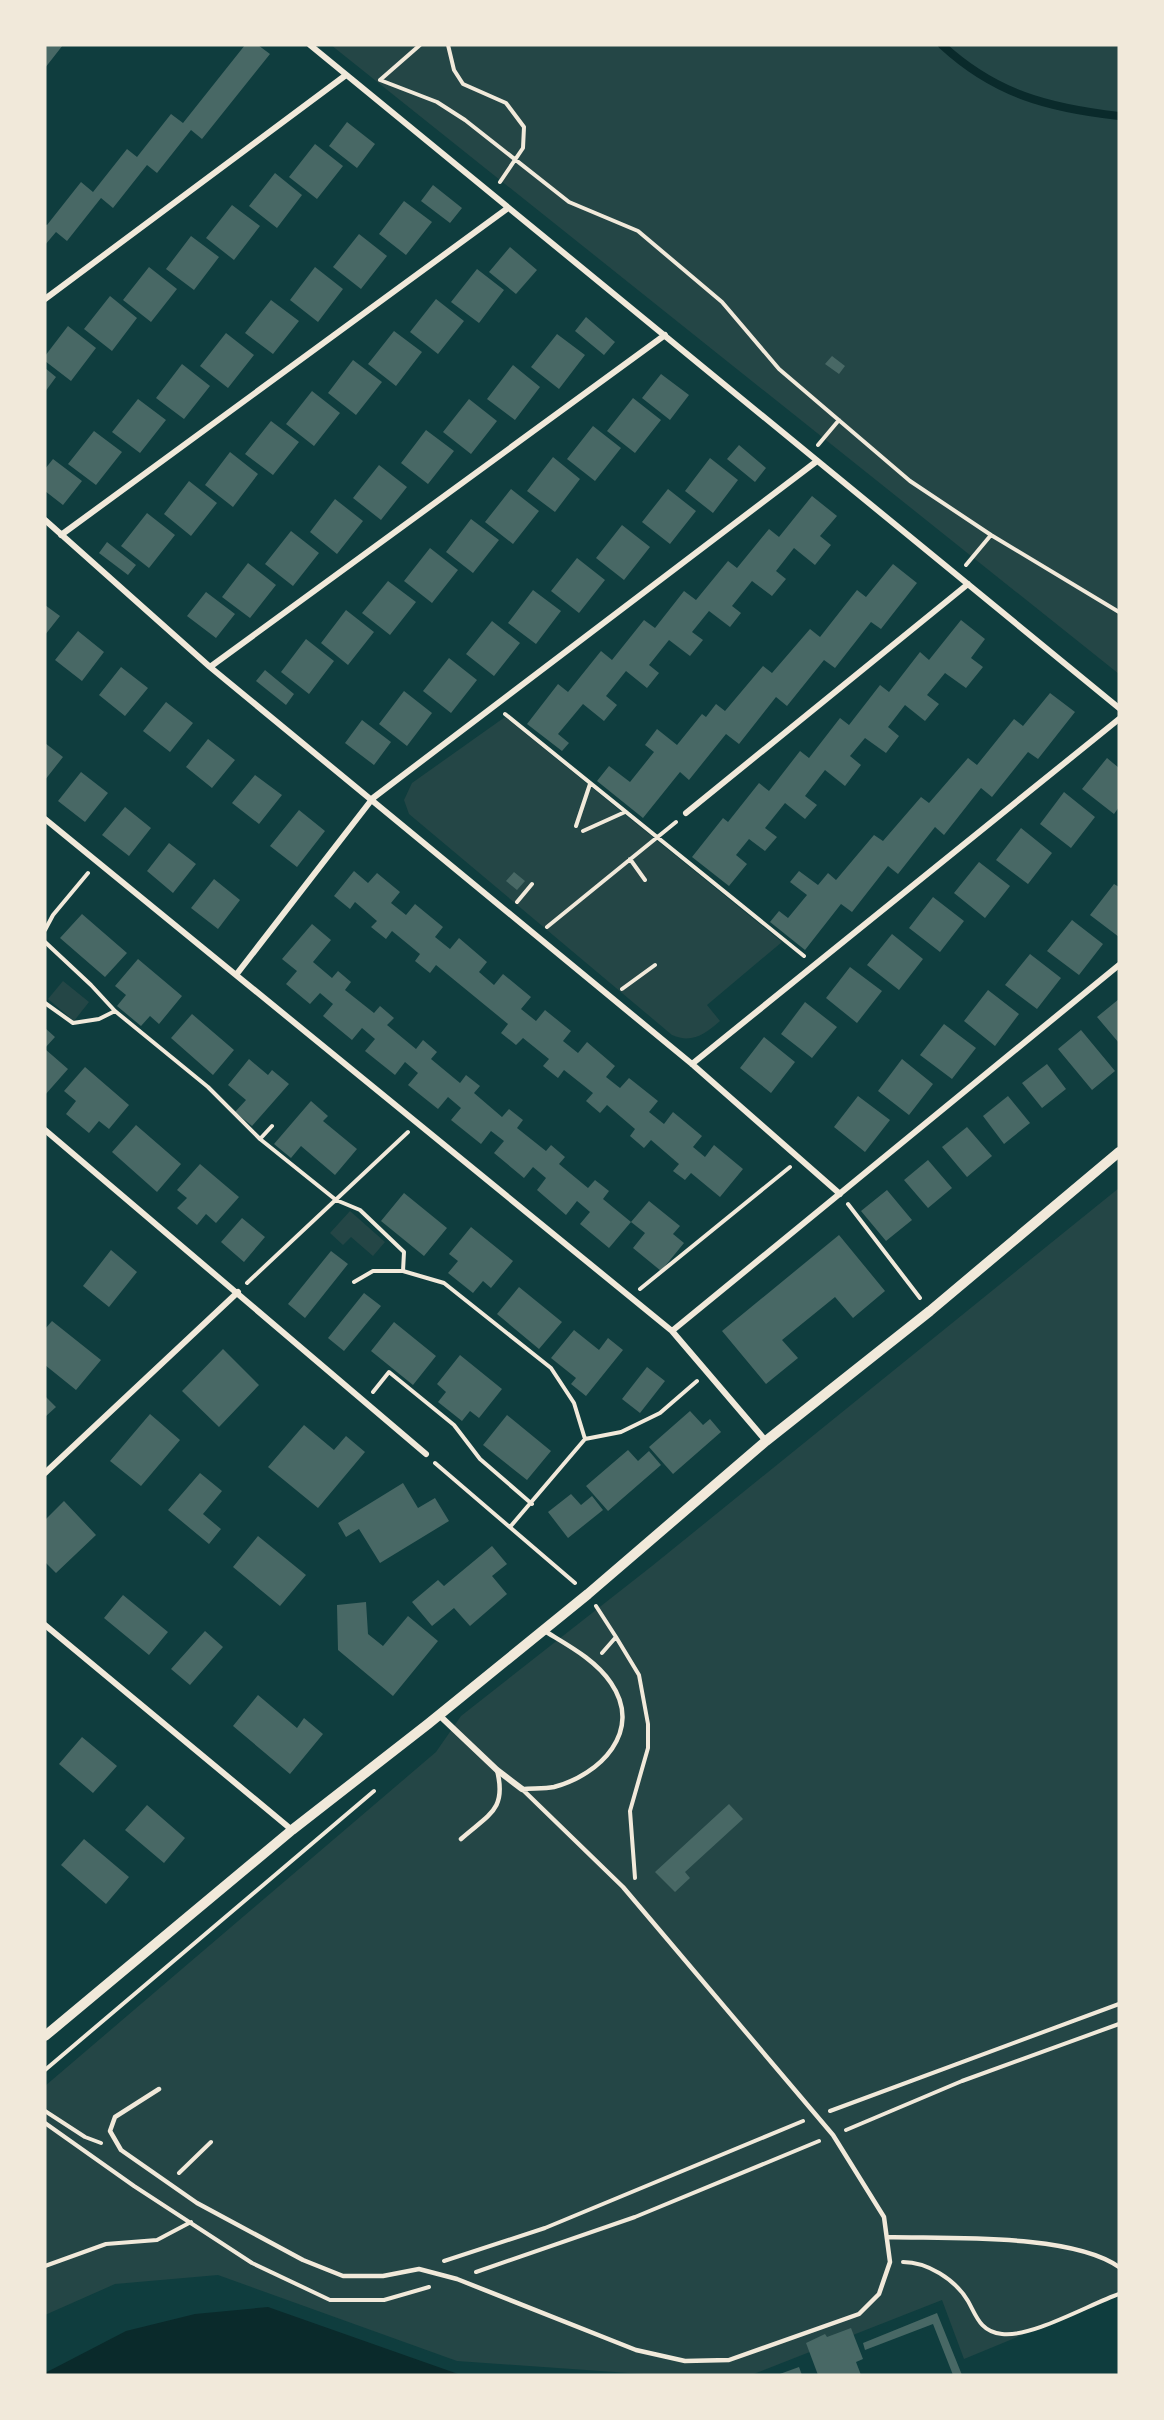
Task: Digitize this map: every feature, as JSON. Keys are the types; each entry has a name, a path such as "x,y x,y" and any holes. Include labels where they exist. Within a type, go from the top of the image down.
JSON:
{"street":[{"path":"310,45 1119,708"},
{"path":"45,299 346,75"},
{"path":"61,535 508,208"},
{"path":"210,667 664,334"},
{"path":"236,975 372,798 818,461"},
{"path":"45,520 210,667 611,996 840,1194"},
{"path":"686,813 968,584"},
{"path":"692,1064 1119,718"},
{"path":"45,819 672,1331 766,1441"},
{"path":"672,1331 1119,965"},
{"path":"45,1130 426,1454"},
{"path":"45,2036 292,1830 588,1594 766,1441 930,1311 1119,1152"},
{"path":"45,1473 238,1292"},
{"path":"45,1625 292,1830"},
{"path":"439,1715 497,1770 522,1789"}],"lane":[{"path":"522,1789 553,1787 583,1776 604,1761 613,1750 621,1732 623,1718 620,1702 612,1683 592,1661 543,1629"},
{"path":"461,1839 493,1811 500,1801 502,1791 497,1770"},
{"path":"159,2089 115,2117 110,2131 122,2150 197,2203 303,2260 343,2276 383,2276 419,2269 457,2279 636,2350 685,2361 729,2360 859,2314 879,2294 890,2262 884,2217 833,2135 637,1905 522,1789"},
{"path":"886,2236 1074,2247 1107,2259 1119,2267"}],"path":[{"path":"359,85 380,80 420,45"},
{"path":"448,45 454,70 463,84 507,103 517,115 525,134 523,148 492,195"},
{"path":"380,80 437,102 465,120 569,202 638,231 722,302 779,369 934,499 1119,612"},
{"path":"809,455 839,420"},
{"path":"957,576 991,535"},
{"path":"495,706 814,964"},
{"path":"576,826 590,783"},
{"path":"583,831 625,812"},
{"path":"537,935 686,813"},
{"path":"630,859 645,880"},
{"path":"45,930 53,915 98,862"},
{"path":"510,912 532,884"},
{"path":"45,942 91,984 115,1011 208,1087 260,1139 336,1200 360,1210 404,1252 403,1271"},
{"path":"611,996 655,965"},
{"path":"45,1003 73,1023 99,1019 115,1011"},
{"path":"238,1292 418,1123"},
{"path":"260,1139 272,1126"},
{"path":"631,1297 800,1159"},
{"path":"840,1194 930,1311"},
{"path":"354,1282 373,1271 403,1271 444,1283 552,1368 574,1403 585,1438"},
{"path":"365,1403 388,1372 454,1425 480,1459 532,1504"},
{"path":"510,1527 532,1504 585,1438 621,1432 660,1413 707,1372"},
{"path":"426,1454 588,1594 639,1675 648,1724 648,1748 630,1811 637,1905"},
{"path":"602,1653 616,1637"},
{"path":"45,2070 382,1784"},
{"path":"419,2269 544,2228 816,2116 1119,2004"},
{"path":"457,2279 635,2217 962,2081 1119,2024"},
{"path":"45,2111 85,2137 122,2150"},
{"path":"45,2123 192,2222 157,2240 106,2244 45,2266"},
{"path":"169,2208 177,2189 177,2175 211,2142"},
{"path":"890,2262 916,2262 943,2274 967,2299 977,2322 1001,2334 1038,2328 1119,2294"}],"shaded area":[{"path":"331,45 1119,45 1119,674"},
{"path":"505,717 782,942 707,1005 720,1021 703,1034 692,1038 679,1038 672,1035 409,814 404,800 412,783"},
{"path":"63,981 89,1002 74,1021 48,999"},
{"path":"1119,1188 1119,2295 964,2359 942,2300 751,2375 657,2375 457,2361 218,2275 115,2284 45,2315 45,2086 436,1752 461,1716 652,1566"},
{"path":"350,1211 385,1242 373,1256 351,1237 343,1245 330,1233"},
{"path":"268,2307 461,2375 45,2375 126,2331 195,2314"}],"building":[{"path":"45,45 63,45 45,68"},
{"path":"245,45 258,45 270,54 202,139 191,130 157,173 147,165 113,208 101,198 67,241 56,232 45,245 45,224 47,225 81,182 93,192 127,149 137,157 171,114 183,123"},
{"path":"347,122 375,144 357,168 329,146"},
{"path":"315,144 343,166 317,199 289,177"},
{"path":"275,173 302,195 277,228 249,206"},
{"path":"433,185 462,208 450,223 421,201"},
{"path":"404,201 432,222 406,255 379,234"},
{"path":"232,205 260,226 234,260 206,238"},
{"path":"359,234 387,256 361,289 333,267"},
{"path":"191,236 219,257 194,290 166,269"},
{"path":"510,247 537,270 516,294 489,272"},
{"path":"149,267 177,289 151,322 123,300"},
{"path":"315,267 343,289 318,322 290,300"},
{"path":"477,269 504,290 479,323 451,302"},
{"path":"110,296 137,318 112,351 84,329"},
{"path":"436,299 464,321 438,354 410,332"},
{"path":"271,300 299,321 273,354 245,333"},
{"path":"586,317 615,342 604,355 575,331"},
{"path":"68,326 96,348 71,381 45,361 45,356"},
{"path":"394,331 422,352 396,386 368,364"},
{"path":"226,333 254,355 228,388 200,366"},
{"path":"557,334 585,355 559,389 531,367"},
{"path":"832,356 845,366 839,374 825,364"},
{"path":"353,360 382,382 356,415 328,393"},
{"path":"182,364 210,386 184,419 156,398"},
{"path":"513,365 540,387 515,420 487,399"},
{"path":"45,368 56,377 45,392"},
{"path":"661,374 689,395 670,420 642,398"},
{"path":"312,391 340,413 314,446 286,424"},
{"path":"633,398 661,420 635,453 607,431"},
{"path":"138,399 166,420 140,453 112,432"},
{"path":"469,399 497,421 471,454 443,432"},
{"path":"271,421 299,442 273,475 245,454"},
{"path":"593,426 621,448 595,481 567,459"},
{"path":"426,430 454,451 428,484 401,463"},
{"path":"94,431 122,452 96,485 68,464"},
{"path":"739,445 766,468 755,482 727,459"},
{"path":"230,452 258,474 233,507 205,485"},
{"path":"553,457 580,479 555,512 527,491"},
{"path":"710,458 738,480 713,513 685,491"},
{"path":"53,459 82,481 63,505 45,491 45,469"},
{"path":"379,465 407,487 381,520 353,498"},
{"path":"189,481 217,503 191,536 164,514"},
{"path":"511,489 539,511 513,544 485,522"},
{"path":"668,489 696,511 670,544 642,522"},
{"path":"812,496 837,516 820,536 831,545 815,565 794,548 776,571 786,579 772,596 752,581 732,606 741,613 730,627 709,611 692,632 703,640 690,656 669,640 649,665 659,673 647,688 626,671 606,696 617,705 604,721 583,704 558,734 569,743 562,751 527,724 558,684 568,692 601,651 612,660 644,620 655,628 684,591 696,600 728,561 737,568 769,529 779,537"},
{"path":"335,499 363,521 337,554 310,532"},
{"path":"147,513 175,535 149,568 121,546"},
{"path":"471,519 499,540 473,573 446,552"},
{"path":"622,525 650,547 624,580 596,558"},
{"path":"291,531 319,553 293,586 265,564"},
{"path":"107,542 136,565 128,575 99,553"},
{"path":"430,548 458,570 432,603 404,581"},
{"path":"577,558 605,580 579,613 551,591"},
{"path":"248,563 276,585 250,618 222,597"},
{"path":"893,564 917,583 881,629 871,622 835,668 824,660 787,706 776,697 739,744 726,734 689,780 680,772 643,818 597,781 609,766 630,782 654,752 645,745 657,729 677,745 702,714 706,717 716,704 725,711 763,666 772,673 810,629 820,637 857,590 866,597"},
{"path":"388,581 416,602 390,635 362,613"},
{"path":"533,590 561,611 536,644 508,623"},
{"path":"206,592 235,614 216,638 187,616"},
{"path":"45,605 60,616 45,635"},
{"path":"346,610 374,632 348,665 321,643"},
{"path":"961,620 985,639 971,658 983,667 966,688 945,673 927,695 939,704 925,721 905,705 888,727 899,736 886,753 865,738 850,756 861,765 845,786 825,770 805,796 817,805 805,819 785,803 765,828 777,837 765,851 749,839 736,855 747,864 729,886 692,857 723,818 728,822 759,783 769,791 800,751 809,758 840,718 849,725 880,685 889,692 920,652 929,660"},
{"path":"492,621 520,643 494,676 466,654"},
{"path":"78,631 104,652 82,681 55,660"},
{"path":"306,639 334,661 309,694 281,672"},
{"path":"449,658 477,680 451,713 423,691"},
{"path":"121,667 148,688 125,716 99,695"},
{"path":"265,670 294,694 286,705 256,681"},
{"path":"404,691 432,713 407,746 379,724"},
{"path":"1050,693 1075,712 1038,759 1028,752 992,797 981,788 944,835 935,827 898,874 888,866 852,912 841,904 805,950 770,922 779,911 788,918 807,895 790,882 799,871 818,885 828,873 836,880 874,835 883,841 921,797 929,803 968,758 977,765 1014,719 1023,726"},
{"path":"166,702 193,723 170,752 143,731"},
{"path":"362,720 391,742 374,765 345,743"},
{"path":"208,739 235,760 212,788 186,767"},
{"path":"45,743 63,757 45,780"},
{"path":"1107,758 1119,768 1119,807 1114,814 1082,789"},
{"path":"81,772 108,793 85,822 58,801"},
{"path":"255,775 282,795 259,824 232,803"},
{"path":"1064,792 1095,817 1071,848 1040,824"},
{"path":"125,807 151,828 129,856 102,835"},
{"path":"299,810 325,831 297,867 270,846"},
{"path":"1021,828 1052,853 1028,884 996,860"},
{"path":"169,843 196,864 173,893 147,871"},
{"path":"979,862 1010,886 985,918 954,893"},
{"path":"354,871 368,883 377,873 400,892 391,903 406,915 415,904 443,927 435,937 450,949 459,938 487,962 479,972 494,985 503,974 531,997 521,1009 536,1021 545,1010 571,1031 563,1041 578,1053 587,1042 615,1066 606,1077 620,1088 629,1078 658,1101 649,1112 664,1124 673,1112 702,1136 693,1147 705,1157 714,1145 743,1169 720,1197 691,1173 685,1180 673,1171 679,1164 651,1140 644,1148 630,1136 635,1129 607,1105 600,1113 586,1101 593,1093 564,1070 558,1078 543,1066 549,1059 523,1038 516,1045 501,1033 508,1024 436,965 430,973 415,961 420,954 392,931 386,939 371,927 377,921 355,902 350,909 334,896"},
{"path":"514,872 525,881 517,890 506,881"},
{"path":"214,879 240,900 218,929 191,908"},
{"path":"1114,884 1119,887 1119,937 1090,915"},
{"path":"933,897 964,921 940,952 909,928"},
{"path":"82,914 127,953 105,977 60,938"},
{"path":"1072,920 1103,944 1079,975 1047,951"},
{"path":"312,924 331,940 313,962 332,978 338,971 351,982 345,990 374,1013 380,1006 394,1018 387,1025 416,1049 423,1040 437,1052 431,1059 460,1083 466,1075 480,1086 474,1093 502,1117 509,1109 523,1120 517,1128 546,1151 551,1145 565,1157 559,1164 588,1188 595,1180 609,1191 603,1199 631,1222 609,1248 580,1224 590,1212 577,1201 566,1215 537,1190 546,1178 533,1167 524,1178 494,1153 504,1141 491,1131 481,1144 451,1120 461,1108 448,1097 438,1109 408,1085 418,1073 405,1062 395,1075 365,1051 375,1039 362,1028 352,1040 323,1016 333,1004 320,993 310,1004 286,984 297,971 282,959"},
{"path":"892,934 923,959 899,990 867,965"},
{"path":"1030,954 1061,978 1037,1009 1005,985"},
{"path":"138,959 182,996 159,1024 150,1016 141,1026 117,1006 126,995 115,986"},
{"path":"850,967 882,991 857,1023 826,998"},
{"path":"988,990 1019,1014 995,1046 964,1021"},
{"path":"1119,999 1119,1043 1097,1017"},
{"path":"805,1002 837,1027 812,1058 781,1034"},
{"path":"192,1014 234,1050 213,1075 171,1038"},
{"path":"944,1024 976,1048 952,1079 920,1055"},
{"path":"45,1028 55,1037 45,1048"},
{"path":"1081,1030 1115,1071 1092,1090 1058,1049"},
{"path":"764,1037 795,1062 771,1093 740,1068"},
{"path":"45,1049 68,1069 45,1095"},
{"path":"249,1059 268,1075 272,1070 289,1084 252,1126 235,1112 246,1100 228,1085"},
{"path":"902,1059 933,1084 909,1115 878,1091"},
{"path":"1047,1064 1066,1089 1042,1108 1022,1083"},
{"path":"85,1067 129,1105 109,1129 99,1121 89,1133 66,1114 76,1101 64,1091"},
{"path":"858,1096 890,1120 865,1152 834,1127"},
{"path":"1008,1096 1030,1123 1004,1144 983,1116"},
{"path":"311,1101 328,1116 323,1121 357,1149 335,1175 301,1146 291,1158 274,1144"},
{"path":"136,1125 181,1164 157,1192 112,1152"},
{"path":"967,1127 992,1156 967,1177 942,1147"},
{"path":"928,1160 952,1188 928,1208 904,1180"},
{"path":"200,1164 239,1197 216,1223 206,1214 197,1225 177,1208 187,1198 177,1190"},
{"path":"887,1190 912,1220 886,1241 861,1211"},
{"path":"404,1193 447,1228 424,1256 381,1221"},
{"path":"649,1201 680,1226 673,1234 684,1243 661,1271 633,1248 645,1233 631,1222"},
{"path":"242,1218 265,1237 244,1262 221,1242"},
{"path":"471,1227 513,1261 491,1288 483,1281 473,1293 448,1273 458,1261 449,1254"},
{"path":"839,1235 885,1291 853,1318 835,1297 782,1340 798,1358 766,1384 722,1331"},
{"path":"111,1250 137,1272 109,1307 83,1286"},
{"path":"331,1251 348,1264 305,1318 288,1304"},
{"path":"519,1287 562,1322 539,1349 497,1314"},
{"path":"364,1293 381,1306 344,1351 328,1338"},
{"path":"52,1321 101,1360 76,1390 45,1365 45,1329"},
{"path":"394,1322 436,1356 413,1385 371,1351"},
{"path":"574,1330 599,1350 608,1338 623,1350 586,1396 571,1384 576,1378 551,1358"},
{"path":"223,1349 259,1385 219,1427 182,1391"},
{"path":"460,1355 502,1389 479,1418 470,1411 462,1421 438,1402 446,1392 437,1384"},
{"path":"647,1367 665,1381 640,1413 622,1399"},
{"path":"45,1396 56,1407 45,1417"},
{"path":"690,1411 703,1425 710,1419 721,1432 673,1474 649,1447"},
{"path":"150,1414 180,1440 141,1486 110,1461"},
{"path":"507,1415 551,1451 527,1480 483,1445"},
{"path":"304,1425 334,1450 346,1436 365,1452 318,1508 268,1467"},
{"path":"628,1450 638,1461 649,1451 661,1465 608,1511 586,1486"},
{"path":"200,1473 222,1491 203,1514 221,1529 209,1544 168,1510"},
{"path":"403,1483 418,1508 435,1498 449,1521 380,1563 359,1529 346,1537 338,1523"},
{"path":"571,1494 581,1505 592,1496 603,1510 568,1538 548,1512"},
{"path":"64,1501 96,1535 56,1573 45,1562 45,1520"},
{"path":"258,1536 306,1575 280,1606 233,1567"},
{"path":"492,1546 507,1564 492,1576 507,1594 470,1626 454,1608 432,1626 412,1602 438,1580 444,1586"},
{"path":"123,1595 168,1632 149,1655 104,1618"},
{"path":"366,1602 368,1634 383,1646 408,1616 438,1641 393,1696 338,1650 337,1605"},
{"path":"205,1631 223,1647 190,1685 171,1669"},
{"path":"258,1695 297,1728 304,1718 323,1734 290,1774 233,1726"},
{"path":"82,1737 117,1766 93,1793 59,1764"},
{"path":"729,1804 743,1819 685,1872 690,1878 675,1892 655,1872"},
{"path":"147,1805 185,1838 164,1863 125,1830"},
{"path":"84,1839 129,1877 106,1904 61,1865"},
{"path":"937,2313 962,2375 953,2375 933,2324 865,2350 863,2343"},
{"path":"851,2328 863,2359 856,2362 861,2375 818,2375 806,2343 825,2334 827,2337"},
{"path":"799,2367 802,2375 777,2375"}],"waterway":[{"path":"942,45 982,76 1024,96 1069,108 1119,116"}]}
